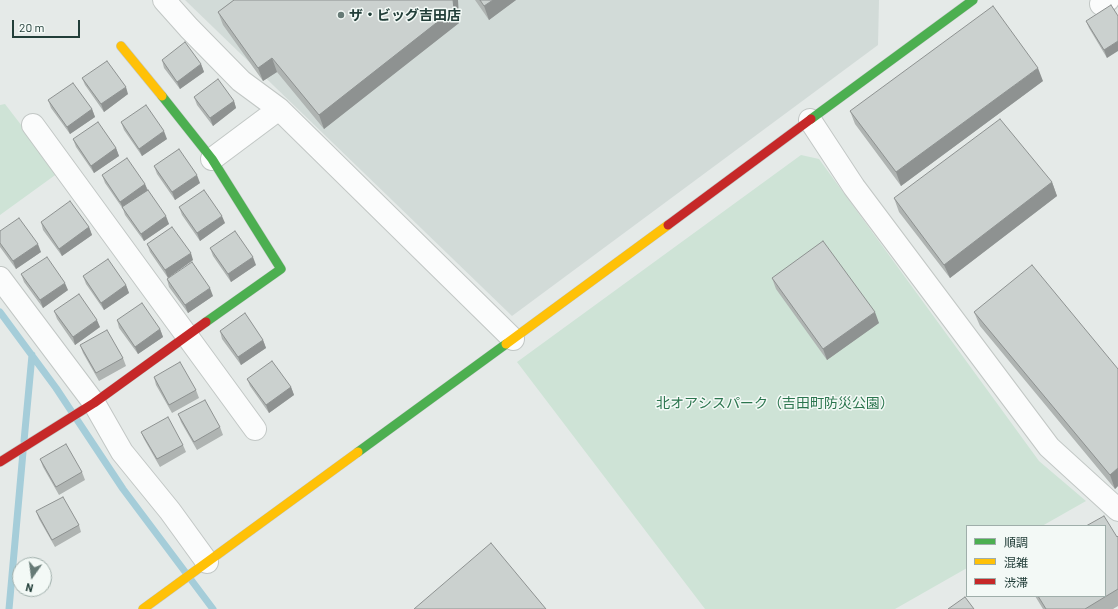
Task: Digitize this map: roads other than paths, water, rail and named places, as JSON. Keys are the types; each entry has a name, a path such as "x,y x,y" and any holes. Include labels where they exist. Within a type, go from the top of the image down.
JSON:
{"street":[{"path":"164,0 241,81 279,109 513,339"},
{"path":"144,609 973,0"},
{"path":"0,462 90,405 282,269 212,159 121,46"},
{"path":"212,159 279,109"},
{"path":"810,120 854,187 1049,447 1118,510"},
{"path":"33,125 255,429"},
{"path":"0,278 122,452 170,511 203,565"}],"waterway":[{"path":"0,312 56,388 123,489 213,609"},
{"path":"24,441 32,355"},
{"path":"9,609 23,452"}],"place":[{"name":"ザ・ビッグ吉田店","path":"341,15"}],"park label":[{"name":"北オアシスパーク（吉田町防災公園）","path":"775,403"}]}
